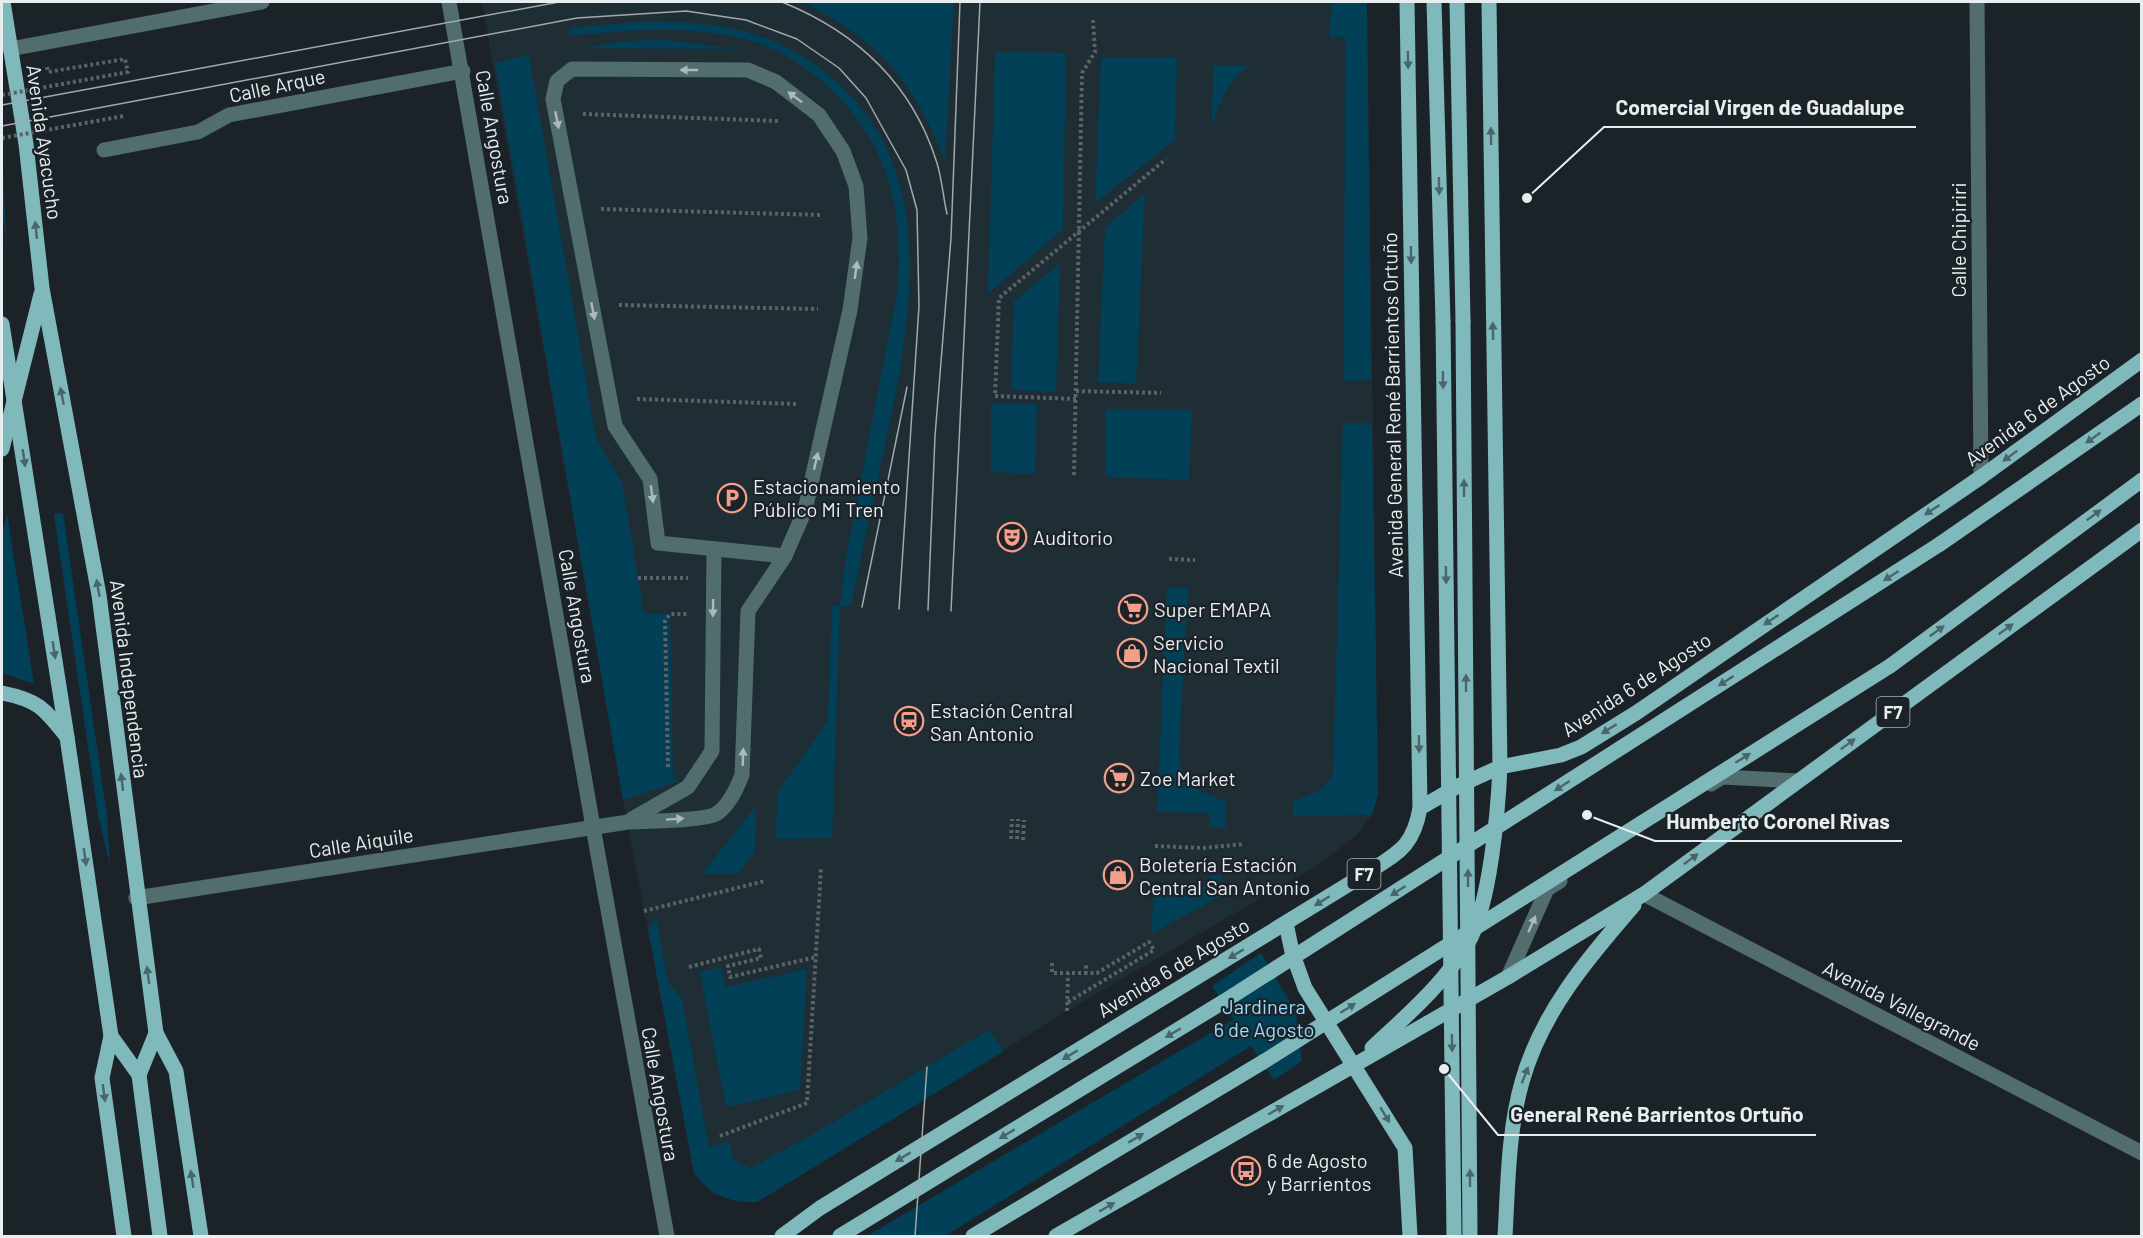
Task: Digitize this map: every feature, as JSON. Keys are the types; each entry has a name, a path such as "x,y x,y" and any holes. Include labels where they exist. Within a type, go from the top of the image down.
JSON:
{"main road":[{"name":"Avenida Ayacucho","path":"3,2 26,144 42,288"},
{"name":"Avenida General René Barrientos Ortuño","path":"1407,2 1420,807"},
{"path":"1434,2 1443,321 1454,1236"},
{"path":"1457,2 1463,321 1470,1236"},
{"path":"1056,1236 1355,1065 1425,998 1468,942 1479,910 1498,819 1500,767 1489,2"},
{"path":"2,449 42,288"},
{"name":"Avenida Independencia","path":"42,288 99,595 136,898 156,1033"},
{"path":"2,324 67,736 111,1036 102,1078 124,1236"},
{"name":"Avenida 6 de Agosto","path":"782,1236 820,1208 1401,851 1416,831 1420,807 1500,767 1561,755 1581,747 1635,713 1981,477 2142,360"},
{"path":"840,1236 1223,1002 1940,544 2142,404"},
{"path":"973,1236 1263,1062 1890,666 2142,480"},
{"name":"F7","path":"1355,1065 1508,977 1644,894 2142,530"},
{"path":"2,693 29,698 48,712 67,736"},
{"path":"1505,1236 1511,1142 1522,1081 1547,1022 1582,964 1644,894"},
{"path":"1286,923 1292,952 1305,988 1355,1065 1405,1149 1410,1236"},
{"path":"138,1075 156,1033"},
{"path":"156,1033 176,1071 201,1236"},
{"path":"111,1036 138,1075 160,1236"}],"street":[{"path":"10,49 262,2"},
{"name":"Calle Angostura","path":"449,2 463,71 592,827 667,1236"},
{"name":"Calle Chipiriri","path":"1977,2 1981,477"},
{"name":"Calle Aiquile","path":"136,898 592,827 709,816 721,809 736,790 742,776 748,611 785,556 805,510 850,310 860,238 856,186 843,151 819,115 776,82 748,70 572,69 557,81 553,99 615,426 650,479 658,543 714,549"},
{"name":"Calle Arque","path":"104,150 198,132 229,115 463,71"},
{"path":"628,822 687,787 712,751 714,549 785,556"},
{"path":"1508,977 1547,889 1722,777 1798,781"},
{"name":"Avenida Vallegrande","path":"1644,894 2142,1153"}],"path":[{"path":"1074,476 1081,230 1082,74 1095,52 1093,20"},
{"path":"2,95 128,72 125,58 48,72"},
{"path":"584,114 778,121"},
{"path":"2,138 124,116"},
{"path":"1076,399 995,396 999,298 1166,159"},
{"path":"600,209 822,215"},
{"path":"618,305 818,309"},
{"path":"1076,391 1161,393"},
{"path":"633,399 798,404"},
{"path":"1169,559 1195,560"},
{"path":"639,578 694,578"},
{"path":"668,774 665,621 670,615 697,614"},
{"path":"1011,839 1012,819"},
{"path":"1017,839 1018,819"},
{"path":"1023,840 1024,819"},
{"path":"1155,846 1203,848 1244,844"},
{"path":"720,1136 807,1103 821,868"},
{"path":"644,910 765,881"},
{"path":"1052,963 1052,973 1097,973 1149,942 1154,950 1068,1002"},
{"path":"688,967 759,949 761,958 728,966 730,977 816,957"},
{"path":"1086,964 1086,973"},
{"path":"1068,973 1068,1011"}],"shaded area":[{"path":"482,2 1367,2 1378,794 1372,815 1357,835 1316,866 1067,1011 757,1202 741,1202 714,1194 694,1173 624,806"}],"green space":[{"path":"802,2 954,2 945,160 920,107 891,66 853,32"},
{"path":"1332,2 1367,2 1371,380 1344,381 1345,37 1329,37"},
{"path":"647,21 702,24 751,33 796,52 818,67 840,85 872,123 893,164 905,209 910,256 903,353 851,606 840,607 832,838 776,839 777,793 828,721 832,606 840,606 846,556 898,289 898,243 893,198 886,172 859,122 821,80 798,63 773,50 748,40 726,35 682,30 637,30 570,36 569,28"},
{"path":"663,40 737,49 583,48 623,41"},
{"path":"995,52 1066,53 1063,229 988,294"},
{"path":"529,55 596,438 622,483 644,614 670,614 673,778 680,781 623,800 495,63"},
{"path":"1101,58 1177,58 1175,140 1095,203"},
{"path":"1213,65 1250,66 1230,85 1212,127"},
{"path":"2,154 7,248 2,207"},
{"path":"1145,193 1136,384 1098,382 1105,228"},
{"path":"1060,263 1056,392 1011,390 1014,301"},
{"path":"991,403 1037,404 1035,474 991,472"},
{"path":"1105,409 1192,409 1189,480 1105,477"},
{"path":"1343,423 1372,423 1378,794 1372,815 1293,816 1293,802 1322,789 1333,774"},
{"path":"63,513 107,816 110,865 98,815 54,514"},
{"path":"7,514 34,684 2,673 2,534"},
{"path":"1167,587 1188,588 1179,749 1182,770 1191,784 1225,801 1226,828 1209,827 1209,813 1157,812"},
{"path":"756,806 755,852 738,874 702,874"},
{"path":"1210,874 1221,876 1219,897 1151,934 1154,885 1208,886"},
{"path":"656,917 668,982 682,999 709,1147 729,1141 734,1160 751,1168 815,1133 989,1030 1004,1051 757,1202 738,1201 721,1196 707,1187 694,1173 648,928"},
{"name":"Jardinera 6 de Agosto","path":"1261,953 1296,1012 1302,1061 1274,1080 1251,1046 945,1236 867,1236 1234,1019 1212,986"},
{"path":"721,967 726,987 807,969 800,1090 726,1107 700,972"}],"tram line":[{"path":"2,105 559,2"},
{"path":"782,2 809,14 857,45 896,84 912,107 925,132 938,167 947,214"},
{"path":"928,610 935,436 951,238 960,2"},
{"path":"951,611 980,2"},
{"path":"2,126 577,18 686,11 746,20 797,39 839,68 866,98 906,170 917,210 919,306 899,609"},
{"path":"862,607 907,387"},
{"path":"915,1236 927,1067"}],"place":[{"name":"Comercial Virgen de Guadalupe","path":"1527,198"},
{"name":"Estacionamiento Público Mi Tren","path":"732,498"},
{"name":"Auditorio","path":"1012,537"},
{"name":"Super EMAPA","path":"1133,609"},
{"name":"Servicio Nacional Textil","path":"1132,653"},
{"name":"Estación Central San Antonio","path":"909,721"},
{"name":"Zoe Market","path":"1119,778"},
{"name":"Humberto Coronel Rivas","path":"1587,815"},
{"name":"Boletería Estación Central San Antonio","path":"1118,875"},
{"name":"General René Barrientos Ortuño","path":"1444,1069"},
{"name":"6 de Agosto y Barrientos","path":"1246,1171"}]}
